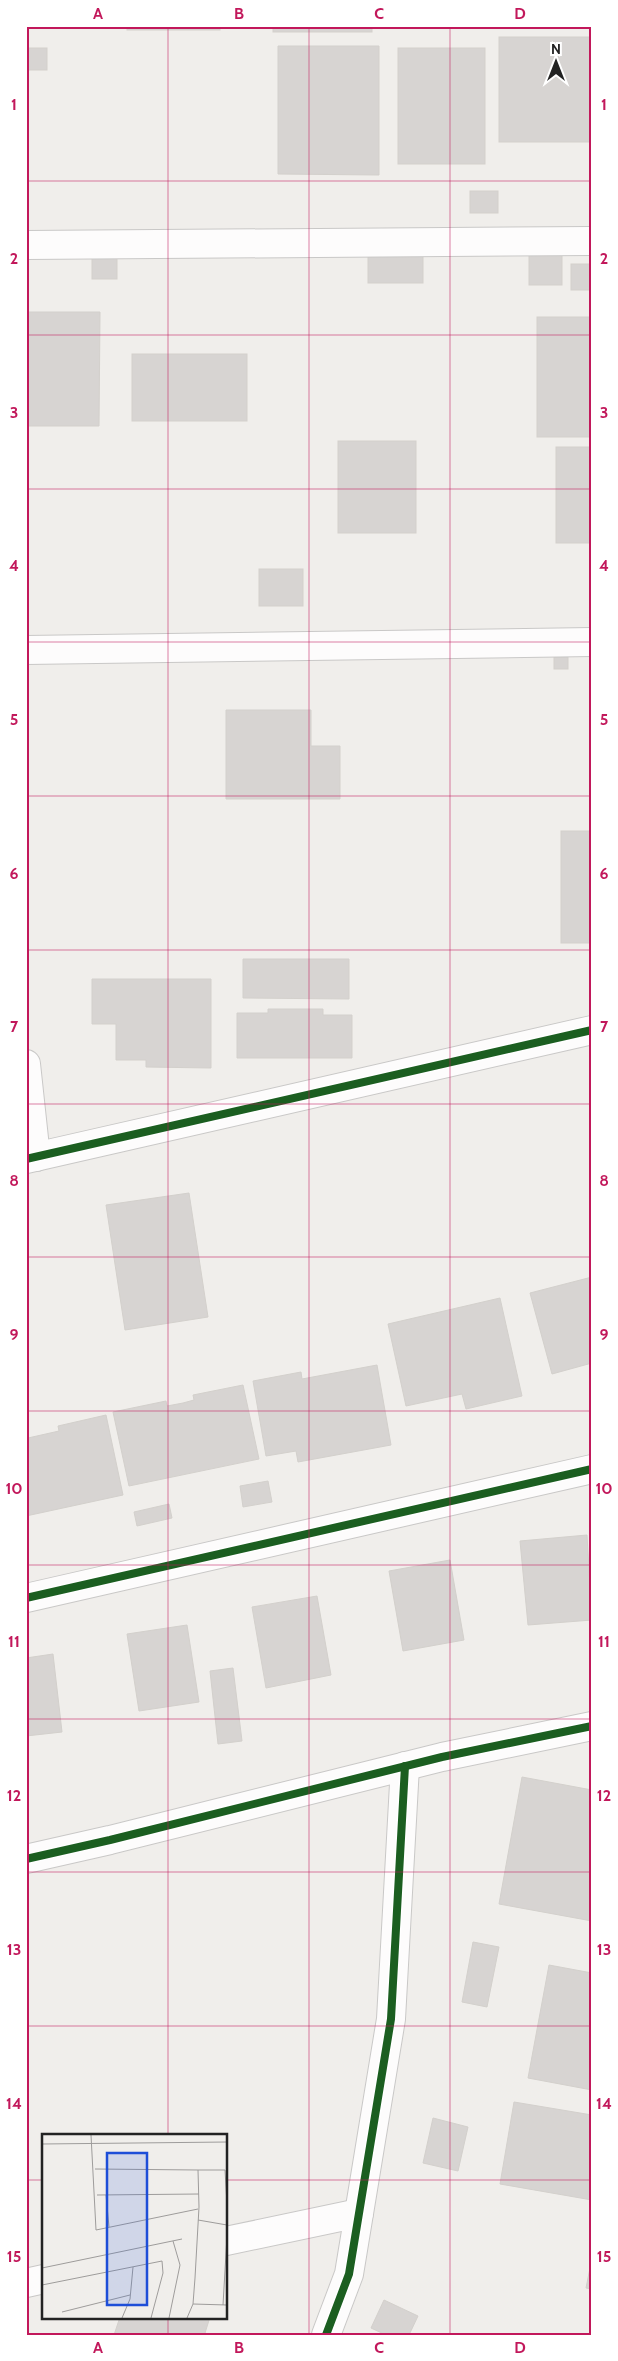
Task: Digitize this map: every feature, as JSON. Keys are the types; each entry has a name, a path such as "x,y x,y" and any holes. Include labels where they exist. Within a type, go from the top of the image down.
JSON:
{"street":[{"path":"26,245 592,241"},
{"path":"26,650 592,642"},
{"path":"26,1064 31,1158 592,1030"},
{"path":"26,1598 592,1469"},
{"path":"26,1859 110,1840 406,1766 592,1726"},
{"path":"326,2335 349,2274 391,2019 406,1766"},
{"path":"228,2241 359,2212"},
{"path":"26,2283 42,2279"}],"building":[{"path":"127,26 220,26 220,30 127,30"},
{"path":"273,26 372,26 372,32 273,32"},
{"path":"499,37 592,37 592,142 499,142"},
{"path":"278,46 379,46 379,175 278,174"},
{"path":"26,48 47,48 47,70 26,70"},
{"path":"398,48 485,48 485,164 398,164"},
{"path":"470,191 498,191 498,213 470,213"},
{"path":"529,251 562,251 562,285 529,285"},
{"path":"368,252 423,252 423,283 368,283"},
{"path":"92,257 117,257 117,279 92,279"},
{"path":"571,264 592,264 592,290 571,290"},
{"path":"26,312 100,312 99,426 26,426"},
{"path":"537,317 592,317 592,437 537,437"},
{"path":"132,354 247,354 247,421 132,421"},
{"path":"338,441 416,441 416,533 338,533"},
{"path":"556,447 592,447 592,543 556,543"},
{"path":"259,569 303,569 303,606 259,606"},
{"path":"554,657 568,657 568,669 554,669"},
{"path":"226,710 311,710 311,746 340,746 340,799 226,799"},
{"path":"561,831 592,831 592,943 561,943"},
{"path":"243,959 349,959 349,999 243,998"},
{"path":"92,979 211,979 211,1068 146,1067 146,1060 116,1060 116,1024 92,1024"},
{"path":"268,1009 323,1009 323,1015 352,1015 352,1058 237,1058 237,1013 268,1013"},
{"path":"189,1193 208,1317 125,1330 106,1205"},
{"path":"592,1277 592,1363 552,1374 530,1293"},
{"path":"500,1298 522,1396 466,1409 462,1394 406,1406 388,1324"},
{"path":"377,1365 391,1445 298,1462 296,1451 266,1456 253,1381 301,1372 302,1379"},
{"path":"243,1385 259,1459 129,1486 113,1412 166,1401 167,1406 183,1403 194,1400 193,1395"},
{"path":"106,1415 123,1495 26,1516 26,1432 28,1438 59,1431 58,1426"},
{"path":"268,1481 272,1502 243,1507 240,1486"},
{"path":"169,1504 172,1518 137,1526 134,1512"},
{"path":"587,1535 592,1620 528,1625 520,1541"},
{"path":"450,1560 464,1640 403,1651 389,1571"},
{"path":"317,1596 331,1675 266,1688 252,1607"},
{"path":"187,1625 199,1702 139,1711 127,1634"},
{"path":"53,1654 62,1732 26,1736 26,1658"},
{"path":"233,1668 242,1741 218,1744 210,1671"},
{"path":"522,1777 592,1790 592,1921 499,1904"},
{"path":"473,1942 499,1947 487,2007 462,2002"},
{"path":"549,1965 592,1973 592,2090 528,2078"},
{"path":"514,2102 592,2115 592,2200 500,2184"},
{"path":"433,2118 468,2127 458,2171 423,2163"},
{"path":"592,2258 592,2289 586,2288"},
{"path":"384,2300 418,2316 409,2335 386,2335 371,2328"},
{"path":"120,2318 210,2318 205,2333 211,2335 114,2335"}],"cycle path":[{"path":"26,1159 592,1030"},
{"path":"26,1598 592,1469"},
{"path":"26,1859 110,1840 442,1757 592,1726"},
{"path":"326,2335 349,2274 391,2019 405,1766"}]}
